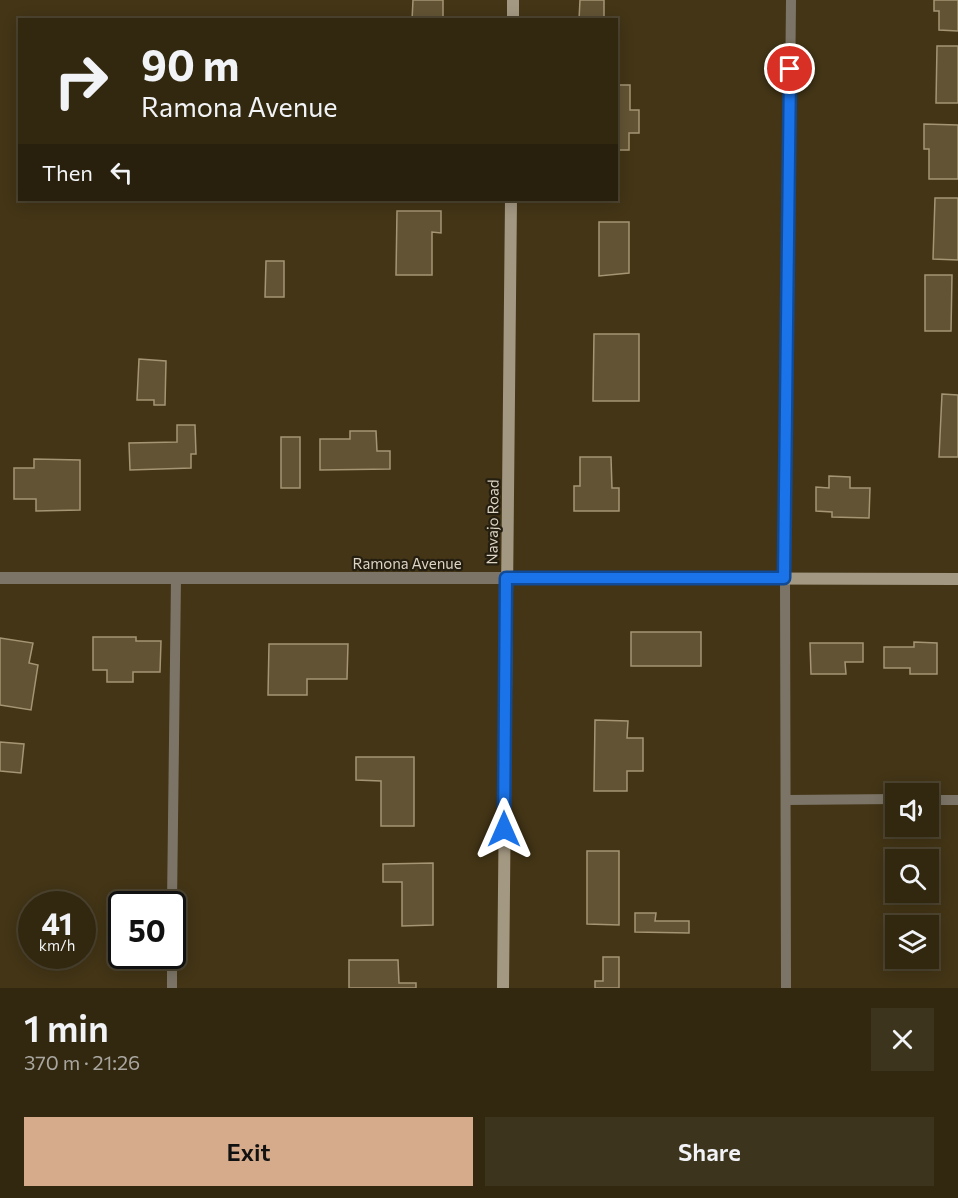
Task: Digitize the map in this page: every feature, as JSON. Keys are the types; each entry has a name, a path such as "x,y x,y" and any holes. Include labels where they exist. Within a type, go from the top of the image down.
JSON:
{"main road":[{"path":"513,0 513,18"},
{"name":"Navajo Road","path":"503,988 511,201"},
{"name":"Ramona Avenue","path":"506,578 958,579"}],"street":[{"name":"Ramona Avenue","path":"0,578 506,578"}],"lane":[{"path":"786,988 784,578 791,0"},
{"path":"172,891 176,578"},
{"path":"786,800 885,799"},
{"path":"939,800 958,800"},
{"path":"172,969 172,988"}],"building":[{"path":"413,0 443,0 443,18 412,18"},
{"path":"580,0 604,0 604,18 579,18"},
{"path":"934,0 958,0 958,31 939,30 939,11 934,11"},
{"path":"937,46 958,46 958,103 936,103"},
{"path":"618,85 630,85 630,110 639,110 639,133 629,133 629,150 618,150"},
{"path":"924,124 958,125 958,179 929,179 929,149 924,149"},
{"path":"935,198 958,198 958,260 933,259"},
{"path":"397,211 441,211 441,233 432,232 432,275 396,275"},
{"path":"599,222 629,222 629,273 599,276"},
{"path":"266,261 284,261 284,297 265,297"},
{"path":"925,275 952,275 951,331 925,331"},
{"path":"594,334 639,334 639,401 593,401"},
{"path":"139,359 166,361 165,405 154,405 154,400 137,400"},
{"path":"942,394 958,395 958,457 939,457"},
{"path":"177,425 195,425 196,454 191,454 191,468 130,470 129,443 177,442"},
{"path":"350,431 376,431 377,451 390,451 390,469 320,470 320,439 350,439"},
{"path":"281,437 300,437 300,488 281,488"},
{"path":"580,457 611,457 612,488 619,488 619,511 574,511 574,486 580,486"},
{"path":"34,459 80,460 80,510 36,511 36,499 14,499 14,468 34,468"},
{"path":"829,476 850,477 850,488 870,488 869,518 832,517 832,512 816,511 816,487 829,488"},
{"path":"631,632 701,632 701,666 631,666"},
{"path":"93,637 136,637 136,641 161,641 160,672 133,672 133,682 107,682 107,670 93,670"},
{"path":"0,638 33,643 29,663 38,665 31,710 0,705"},
{"path":"914,642 937,643 937,674 910,674 910,668 884,668 884,647 914,647"},
{"path":"810,643 863,643 863,662 845,662 846,674 811,674"},
{"path":"269,644 348,644 347,679 307,679 307,695 268,695"},
{"path":"595,720 628,721 627,738 643,738 643,771 627,771 627,791 594,791"},
{"path":"0,742 24,744 21,773 0,771"},
{"path":"356,757 414,757 414,826 381,826 381,781 356,780"},
{"path":"587,851 619,851 619,925 587,924"},
{"path":"433,863 433,925 402,926 402,882 383,882 383,864"},
{"path":"635,913 656,913 655,921 689,921 689,933 635,932"},
{"path":"603,957 619,957 619,988 595,988 595,981 603,981"},
{"path":"349,960 398,960 399,983 416,983 416,988 349,988"}],"route":[{"path":"504,829 506,578 784,578 790,69"}]}
